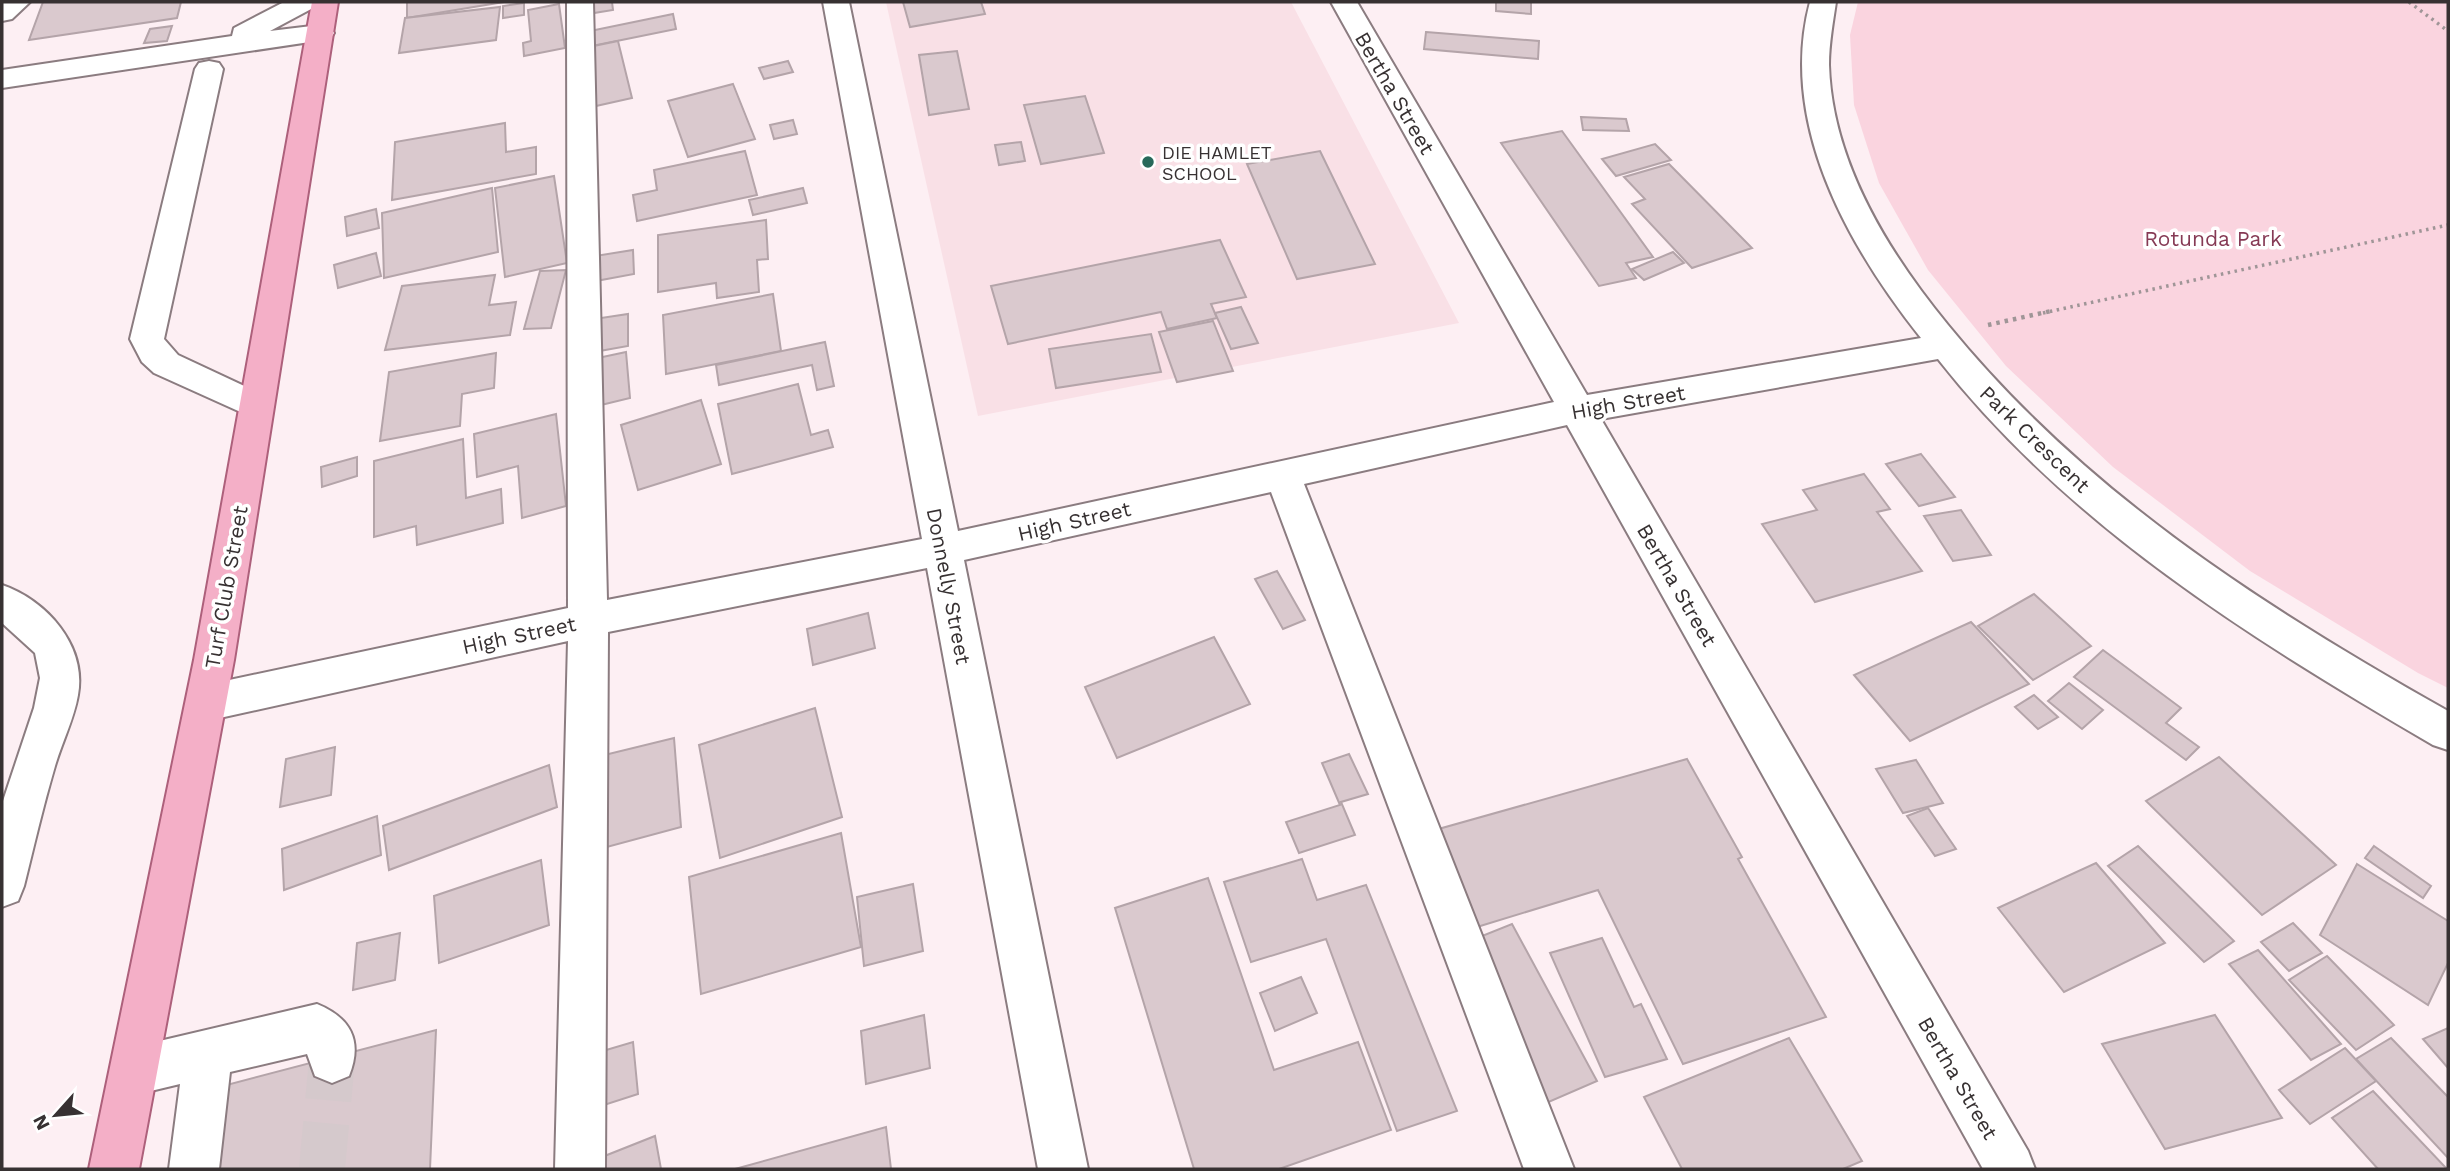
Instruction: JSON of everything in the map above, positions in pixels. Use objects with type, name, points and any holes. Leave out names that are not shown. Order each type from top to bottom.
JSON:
[{"type":"main road","name":"Turf Club Street","points":[[114,1169],[206,703],[316,25]]},
{"type":"street","points":[[2,13],[17,2]]},
{"type":"street","points":[[580,2],[587,620],[580,1169]]},
{"type":"street","name":"Donnelly Street","points":[[836,2],[1063,1169]]},
{"type":"street","name":"Bertha Street","points":[[1344,2],[2010,1169]]},
{"type":"street","name":"Park Crescent","points":[[1823,2],[1817,20],[1814,74],[1824,133],[1854,211],[1887,270],[1940,342],[1991,400],[2047,455],[2112,511],[2185,568],[2346,674],[2448,732]]},
{"type":"street","points":[[2,104],[213,58],[316,25]]},
{"type":"street","points":[[2,79],[213,58],[316,25]]},
{"type":"street","points":[[213,58],[147,339],[154,353],[166,364],[256,406]]},
{"type":"street","name":"High Street","points":[[206,703],[587,620],[942,550],[1578,410],[1940,342]]},
{"type":"street","points":[[1282,474],[1549,1169]]},
{"type":"street","points":[[2,601],[45,635],[54,650],[59,676],[52,720],[35,762],[2,886]]},
{"type":"street","points":[[134,1071],[317,1028],[328,1036],[332,1059]]},
{"type":"street","points":[[194,1169],[208,1054]]},
{"type":"path","points":[[2409,2],[2448,31]]},
{"type":"path","points":[[1940,342],[2448,225]]},
{"type":"shaded area","name":"DIE HAMLET SCHOOL","points":[[886,2],[1291,2],[1459,323],[978,416]]},
{"type":"green space","name":"Rotunda Park","points":[[1858,2],[2448,2],[2448,688],[2418,673],[2250,571],[2113,467],[2006,366],[1928,270],[1879,183],[1854,105],[1850,35]]},
{"type":"building","points":[[43,2],[181,2],[177,18],[29,40]]},
{"type":"building","points":[[407,2],[504,2],[407,18]]},
{"type":"building","points":[[593,2],[612,2],[613,10],[594,13]]},
{"type":"building","points":[[903,2],[981,2],[985,14],[910,27]]},
{"type":"building","points":[[1496,2],[1531,2],[1531,14],[1496,11]]},
{"type":"building","points":[[524,3],[524,15],[503,18],[503,6]]},
{"type":"building","points":[[559,4],[565,48],[524,56],[523,43],[531,41],[528,10]]},
{"type":"building","points":[[500,7],[496,40],[399,53],[405,18]]},
{"type":"building","points":[[673,14],[676,29],[592,46],[590,31]]},
{"type":"building","points":[[172,26],[167,41],[144,43],[150,29]]},
{"type":"building","points":[[1426,32],[1539,41],[1538,59],[1424,49]]},
{"type":"building","points":[[618,41],[632,98],[596,106],[584,48]]},
{"type":"building","points":[[957,51],[969,109],[929,115],[919,55]]},
{"type":"building","points":[[788,61],[793,72],[764,79],[759,68]]},
{"type":"building","points":[[733,84],[755,139],[688,157],[668,101]]},
{"type":"building","points":[[1085,96],[1104,153],[1041,164],[1024,105]]},
{"type":"building","points":[[1581,117],[1626,119],[1629,131],[1583,130]]},
{"type":"building","points":[[793,120],[797,134],[774,139],[770,125]]},
{"type":"building","points":[[505,123],[506,152],[536,147],[536,174],[392,200],[395,142]]},
{"type":"building","points":[[1562,131],[1653,257],[1626,263],[1636,278],[1599,286],[1501,143]]},
{"type":"building","points":[[1021,142],[1025,161],[999,165],[995,145]]},
{"type":"building","points":[[1655,144],[1671,160],[1616,176],[1602,159]]},
{"type":"building","points":[[745,151],[757,195],[637,221],[633,195],[657,190],[654,170]]},
{"type":"building","points":[[1320,151],[1375,264],[1297,279],[1247,164]]},
{"type":"building","points":[[1669,164],[1752,248],[1692,268],[1632,204],[1645,199],[1624,177]]},
{"type":"building","points":[[554,176],[567,263],[505,277],[495,188]]},
{"type":"building","points":[[492,188],[498,252],[384,278],[382,213]]},
{"type":"building","points":[[803,188],[807,203],[753,215],[749,200]]},
{"type":"building","points":[[376,209],[379,228],[347,236],[345,217]]},
{"type":"building","points":[[766,220],[768,259],[757,260],[759,292],[717,298],[716,283],[658,292],[658,235]]},
{"type":"building","points":[[1220,240],[1246,297],[1211,304],[1217,318],[1167,329],[1161,312],[1008,344],[991,286]]},
{"type":"building","points":[[633,250],[634,274],[596,281],[595,256]]},
{"type":"building","points":[[1673,252],[1684,263],[1644,280],[1632,269]]},
{"type":"building","points":[[376,253],[381,276],[338,288],[334,265]]},
{"type":"building","points":[[566,270],[551,328],[524,329],[540,271]]},
{"type":"building","points":[[495,275],[489,305],[516,302],[510,335],[385,350],[402,286]]},
{"type":"building","points":[[773,294],[781,351],[666,374],[663,315]]},
{"type":"building","points":[[1241,307],[1258,343],[1231,349],[1215,313]]},
{"type":"building","points":[[628,314],[628,346],[594,352],[594,319]]},
{"type":"building","points":[[1213,321],[1233,371],[1177,382],[1159,332]]},
{"type":"building","points":[[1151,334],[1161,372],[1056,388],[1049,349]]},
{"type":"building","points":[[825,342],[834,386],[817,390],[812,365],[719,385],[716,365]]},
{"type":"building","points":[[626,352],[630,398],[597,406],[593,359]]},
{"type":"building","points":[[496,353],[494,388],[462,394],[460,426],[380,441],[389,372]]},
{"type":"building","points":[[798,384],[811,435],[828,430],[833,447],[732,474],[718,404]]},
{"type":"building","points":[[701,400],[721,464],[638,490],[621,425]]},
{"type":"building","points":[[556,414],[566,506],[522,518],[518,466],[477,477],[474,434]]},
{"type":"building","points":[[463,439],[466,498],[501,489],[503,523],[417,545],[416,526],[374,537],[374,461]]},
{"type":"building","points":[[1921,454],[1955,497],[1919,506],[1886,464]]},
{"type":"building","points":[[357,457],[357,476],[322,487],[321,467]]},
{"type":"building","points":[[1864,474],[1890,509],[1877,512],[1922,571],[1815,602],[1762,524],[1817,510],[1803,490]]},
{"type":"building","points":[[1961,510],[1991,555],[1953,561],[1924,516]]},
{"type":"building","points":[[1277,571],[1305,620],[1283,629],[1255,579]]},
{"type":"building","points":[[2034,594],[2091,646],[2033,680],[1978,626]]},
{"type":"building","points":[[868,613],[875,648],[813,665],[807,629]]},
{"type":"building","points":[[1971,622],[2029,684],[1910,741],[1854,675]]},
{"type":"building","points":[[1214,637],[1250,704],[1117,758],[1085,687]]},
{"type":"building","points":[[2103,650],[2181,708],[2166,723],[2199,747],[2186,760],[2074,677]]},
{"type":"building","points":[[2069,683],[2103,710],[2082,729],[2048,701]]},
{"type":"building","points":[[2034,695],[2058,717],[2038,729],[2015,707]]},
{"type":"building","points":[[815,708],[842,817],[720,858],[699,745]]},
{"type":"building","points":[[674,738],[681,827],[592,851],[588,759]]},
{"type":"building","points":[[335,747],[331,795],[280,807],[286,759]]},
{"type":"building","points":[[1349,754],[1368,794],[1341,802],[1355,835],[1299,853],[1286,822],[1340,805],[1322,763]]},
{"type":"building","points":[[2219,757],[2336,865],[2262,915],[2146,801]]},
{"type":"building","points":[[1687,759],[1742,857],[1738,859],[1826,1017],[1683,1064],[1598,890],[1477,927],[1435,830]]},
{"type":"building","points":[[1916,760],[1943,803],[1903,813],[1876,769]]},
{"type":"building","points":[[549,765],[557,807],[389,870],[383,826]]},
{"type":"building","points":[[1928,808],[1956,849],[1935,856],[1907,816]]},
{"type":"building","points":[[377,816],[381,855],[284,890],[282,849]]},
{"type":"building","points":[[841,833],[861,947],[701,994],[689,877]]},
{"type":"building","points":[[2138,846],[2234,941],[2204,962],[2108,866]]},
{"type":"building","points":[[2374,846],[2431,886],[2423,898],[2365,858]]},
{"type":"building","points":[[1302,859],[1317,900],[1366,885],[1457,1111],[1397,1131],[1326,939],[1251,962],[1224,882]]},
{"type":"building","points":[[541,860],[549,925],[439,963],[434,896]]},
{"type":"building","points":[[2096,863],[2165,943],[2064,992],[1998,908]]},
{"type":"building","points":[[2357,864],[2448,921],[2448,963],[2428,1005],[2320,935]]},
{"type":"building","points":[[1208,878],[1274,1070],[1358,1042],[1391,1130],[1279,1169],[1194,1169],[1115,908]]},
{"type":"building","points":[[913,884],[923,951],[864,966],[857,897]]},
{"type":"building","points":[[2293,923],[2322,953],[2289,971],[2261,942]]},
{"type":"building","points":[[1512,924],[1597,1081],[1544,1104],[1462,944]]},
{"type":"building","points":[[400,933],[395,980],[353,990],[357,943]]},
{"type":"building","points":[[1602,938],[1634,1007],[1641,1004],[1667,1059],[1605,1077],[1550,953]]},
{"type":"building","points":[[2258,950],[2341,1044],[2311,1060],[2229,964]]},
{"type":"building","points":[[2327,956],[2394,1025],[2356,1050],[2289,980]]},
{"type":"building","points":[[1301,977],[1317,1013],[1275,1031],[1260,993]]},
{"type":"building","points":[[924,1015],[930,1068],[866,1084],[861,1031]]},
{"type":"building","points":[[2215,1015],[2282,1118],[2165,1149],[2102,1044]]},
{"type":"building","points":[[2448,1028],[2448,1068],[2423,1039]]},
{"type":"building","points":[[436,1030],[430,1169],[208,1169],[219,1087]]},
{"type":"building","points":[[1789,1038],[1862,1161],[1843,1169],[1682,1169],[1644,1097]]},
{"type":"building","points":[[2391,1038],[2448,1097],[2448,1158],[2356,1059]]},
{"type":"building","points":[[633,1042],[638,1094],[601,1106],[596,1053]]},
{"type":"building","points":[[2345,1048],[2376,1081],[2310,1124],[2279,1090]]},
{"type":"building","points":[[2373,1091],[2447,1169],[2378,1169],[2332,1118]]},
{"type":"building","points":[[886,1127],[891,1169],[735,1169]]},
{"type":"building","points":[[655,1136],[661,1169],[598,1169],[597,1159]]},
{"type":"tunnel","points":[[322,1169],[332,1059]]},
{"type":"place","name":"DIE HAMLET SCHOOL","points":[[1148,162]]}]
